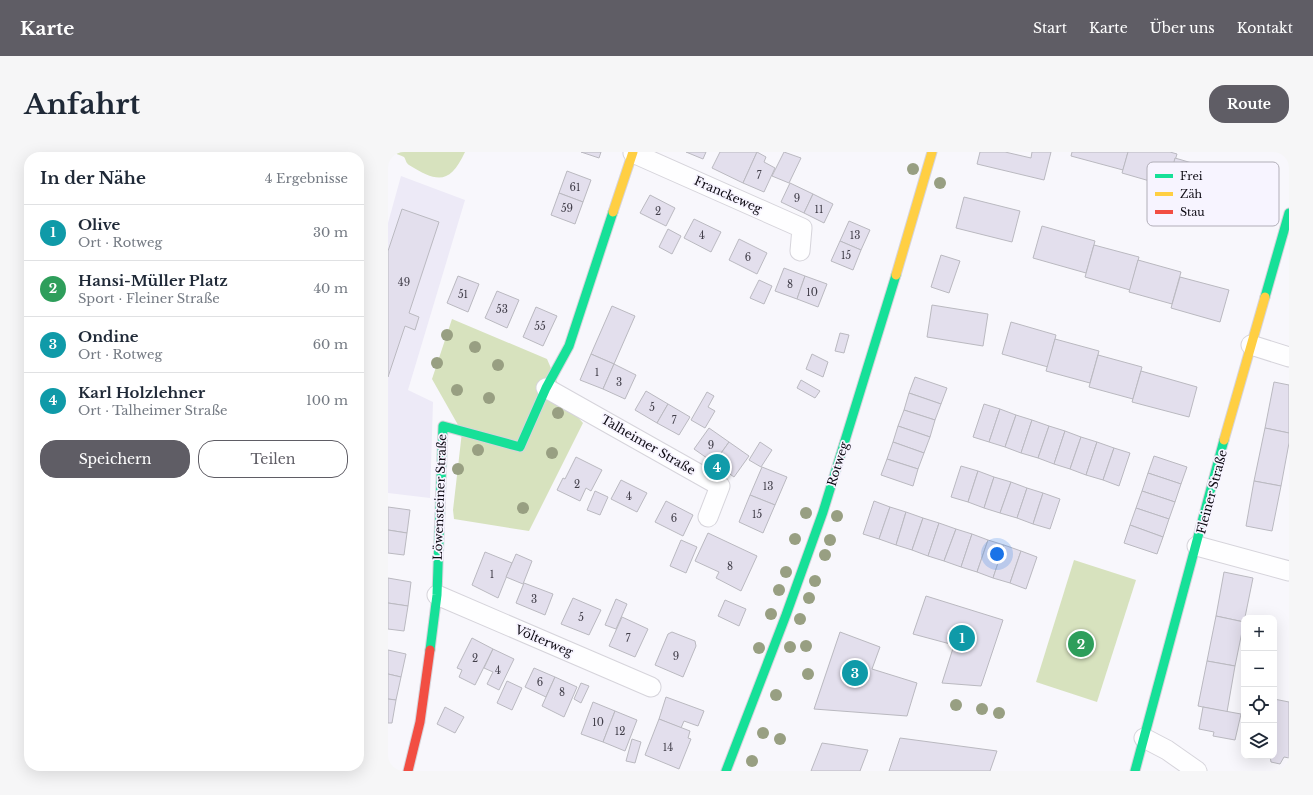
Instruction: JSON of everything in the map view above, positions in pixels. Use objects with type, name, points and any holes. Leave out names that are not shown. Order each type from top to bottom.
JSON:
[{"type":"street","name":"Franckeweg","points":[[633,152],[802,228],[800,251]]},
{"type":"street","name":"Löwensteiner Straße","points":[[408,771],[420,722],[437,595],[443,426],[520,447],[546,388],[560,365],[569,346],[633,152]]},
{"type":"street","name":"Rotweg","points":[[726,771],[766,669],[820,518],[893,287],[932,152]]},
{"type":"street","name":"Fleiner Straße","points":[[1135,771],[1251,345],[1289,214]]},
{"type":"street","points":[[1251,345],[1289,357]]},
{"type":"street","name":"Talheimer Straße","points":[[546,388],[720,486],[708,517]]},
{"type":"street","points":[[1197,546],[1289,572]]},
{"type":"street","name":"Völterweg","points":[[437,595],[651,687]]},
{"type":"street","points":[[1144,738],[1167,750],[1197,771]]},
{"type":"shaded area","points":[[401,176],[465,200],[408,390],[433,402],[430,498],[388,493],[388,223]]},
{"type":"green space","points":[[392,152],[465,152],[454,170],[448,175],[436,177],[419,171],[408,164],[404,157]]},
{"type":"green space","points":[[452,319],[547,359],[567,405],[583,423],[529,531],[454,519],[453,510],[462,432],[432,379]]},
{"type":"green space","points":[[1074,560],[1136,580],[1097,702],[1036,682]]},
{"type":"building","points":[[581,152],[601,152],[599,158]]},
{"type":"building","points":[[686,152],[706,152],[703,159]]},
{"type":"building","points":[[720,152],[757,152],[743,183],[712,168]]},
{"type":"building","points":[[757,152],[766,157],[764,162],[775,168],[764,192],[743,183]]},
{"type":"building","points":[[784,152],[801,158],[789,183],[772,176]]},
{"type":"building","points":[[980,152],[1005,152],[1031,158],[1032,152],[1051,152],[1044,180],[977,164]]},
{"type":"building","points":[[1072,152],[1128,152],[1123,170],[1071,156]]},
{"type":"building","points":[[1128,152],[1170,152],[1177,154],[1174,162],[1147,162],[1147,180],[1122,173]]},
{"type":"building","points":[[1175,158],[1189,162],[1174,162]]},
{"type":"building","points":[[567,171],[591,180],[583,202],[559,193]]},
{"type":"building","points":[[790,183],[813,194],[804,213],[781,202]]},
{"type":"building","points":[[559,193],[583,202],[575,224],[551,215]]},
{"type":"building","points":[[813,194],[833,204],[824,223],[804,213]]},
{"type":"building","points":[[650,195],[675,208],[666,226],[640,213]]},
{"type":"building","points":[[964,197],[1020,211],[1012,242],[956,228]]},
{"type":"building","points":[[402,209],[439,222],[409,313],[419,317],[415,330],[405,326],[388,377],[388,251]]},
{"type":"building","points":[[694,219],[721,232],[711,252],[684,238]]},
{"type":"building","points":[[849,221],[870,230],[861,250],[840,241]]},
{"type":"building","points":[[1042,226],[1095,241],[1086,273],[1033,258]]},
{"type":"building","points":[[668,229],[681,236],[672,254],[659,247]]},
{"type":"building","points":[[739,239],[767,253],[757,274],[729,260]]},
{"type":"building","points":[[840,241],[861,250],[853,270],[831,261]]},
{"type":"building","points":[[1094,245],[1139,257],[1130,290],[1085,277]]},
{"type":"building","points":[[941,255],[960,261],[949,293],[931,287]]},
{"type":"building","points":[[1138,260],[1181,272],[1172,304],[1129,292]]},
{"type":"building","points":[[784,268],[805,276],[797,299],[775,291]]},
{"type":"building","points":[[458,276],[479,284],[468,312],[447,303]]},
{"type":"building","points":[[805,276],[827,284],[818,307],[797,299]]},
{"type":"building","points":[[1180,277],[1229,290],[1220,322],[1171,308]]},
{"type":"building","points":[[759,280],[772,286],[764,304],[750,298]]},
{"type":"building","points":[[497,291],[519,300],[507,328],[485,318]]},
{"type":"building","points":[[932,305],[988,314],[983,346],[927,337]]},
{"type":"building","points":[[612,306],[635,316],[614,364],[591,354]]},
{"type":"building","points":[[536,307],[557,316],[543,346],[523,337]]},
{"type":"building","points":[[1011,322],[1056,335],[1048,367],[1002,354]]},
{"type":"building","points":[[840,333],[849,335],[844,353],[835,351]]},
{"type":"building","points":[[1055,339],[1099,351],[1090,383],[1046,371]]},
{"type":"building","points":[[591,354],[614,364],[603,389],[580,380]]},
{"type":"building","points":[[812,354],[828,362],[823,377],[806,369]]},
{"type":"building","points":[[1098,355],[1142,367],[1133,399],[1089,387]]},
{"type":"building","points":[[614,364],[636,375],[625,399],[603,389]]},
{"type":"building","points":[[1141,371],[1197,387],[1189,417],[1132,402]]},
{"type":"building","points":[[915,377],[947,388],[941,404],[909,393]]},
{"type":"building","points":[[801,380],[820,391],[815,398],[797,388]]},
{"type":"building","points":[[1274,382],[1289,385],[1289,433],[1265,428]]},
{"type":"building","points":[[646,391],[668,404],[657,423],[635,410]]},
{"type":"building","points":[[707,392],[714,396],[708,407],[715,411],[705,428],[691,420]]},
{"type":"building","points":[[909,393],[941,404],[935,420],[904,410]]},
{"type":"building","points":[[668,404],[690,417],[679,435],[657,423]]},
{"type":"building","points":[[984,404],[1000,409],[989,442],[973,437]]},
{"type":"building","points":[[1000,409],[1016,415],[1005,447],[989,442]]},
{"type":"building","points":[[904,410],[935,420],[930,437],[898,426]]},
{"type":"building","points":[[1016,415],[1032,420],[1021,453],[1005,447]]},
{"type":"building","points":[[1032,420],[1049,426],[1038,458],[1021,453]]},
{"type":"building","points":[[898,426],[930,437],[924,453],[893,442]]},
{"type":"building","points":[[1049,426],[1065,431],[1054,464],[1038,458]]},
{"type":"building","points":[[709,428],[729,442],[714,463],[694,449]]},
{"type":"building","points":[[1265,428],[1289,433],[1289,443],[1281,486],[1254,481]]},
{"type":"building","points":[[1065,431],[1081,437],[1070,469],[1054,464]]},
{"type":"building","points":[[1081,437],[1097,442],[1086,475],[1070,469]]},
{"type":"building","points":[[729,442],[749,456],[734,477],[714,463]]},
{"type":"building","points":[[760,442],[772,450],[761,467],[749,460]]},
{"type":"building","points":[[893,442],[924,453],[918,469],[887,459]]},
{"type":"building","points":[[1097,442],[1114,448],[1103,480],[1086,475]]},
{"type":"building","points":[[1114,448],[1130,453],[1119,486],[1103,480]]},
{"type":"building","points":[[1154,456],[1187,467],[1181,484],[1148,473]]},
{"type":"building","points":[[576,457],[602,470],[591,491],[586,488],[580,501],[557,490],[563,478],[565,479]]},
{"type":"building","points":[[887,459],[918,469],[913,486],[881,475]]},
{"type":"building","points":[[961,466],[978,471],[968,502],[951,497]]},
{"type":"building","points":[[762,467],[787,477],[775,505],[750,495]]},
{"type":"building","points":[[978,471],[994,477],[984,508],[968,502]]},
{"type":"building","points":[[1148,473],[1181,484],[1175,502],[1142,491]]},
{"type":"building","points":[[994,477],[1011,482],[1000,513],[984,508]]},
{"type":"building","points":[[621,480],[647,493],[637,512],[611,499]]},
{"type":"building","points":[[1254,481],[1281,486],[1272,531],[1246,526]]},
{"type":"building","points":[[1011,482],[1027,488],[1017,518],[1000,513]]},
{"type":"building","points":[[1027,488],[1043,493],[1033,524],[1017,518]]},
{"type":"building","points":[[595,491],[608,497],[600,515],[587,510]]},
{"type":"building","points":[[1142,491],[1175,502],[1169,519],[1136,508]]},
{"type":"building","points":[[1043,493],[1060,499],[1050,529],[1033,524]]},
{"type":"building","points":[[750,495],[775,505],[763,533],[739,522]]},
{"type":"building","points":[[666,501],[693,515],[683,536],[655,522]]},
{"type":"building","points":[[874,501],[890,507],[879,539],[863,534]]},
{"type":"building","points":[[388,507],[410,510],[407,533],[388,530]]},
{"type":"building","points":[[890,507],[906,512],[896,545],[879,539]]},
{"type":"building","points":[[1136,508],[1169,519],[1163,537],[1130,525]]},
{"type":"building","points":[[906,512],[923,518],[912,550],[896,545]]},
{"type":"building","points":[[923,518],[939,523],[928,556],[912,550]]},
{"type":"building","points":[[939,523],[956,529],[944,561],[928,556]]},
{"type":"building","points":[[1130,525],[1163,537],[1157,554],[1124,543]]},
{"type":"building","points":[[956,529],[972,534],[961,567],[944,561]]},
{"type":"building","points":[[388,530],[407,533],[404,555],[388,553]]},
{"type":"building","points":[[708,533],[757,556],[741,591],[716,578],[719,572],[695,561]]},
{"type":"building","points":[[972,534],[988,540],[977,572],[961,567]]},
{"type":"building","points":[[681,540],[697,547],[686,573],[670,566]]},
{"type":"building","points":[[988,540],[1004,545],[993,578],[977,572]]},
{"type":"building","points":[[1004,545],[1021,551],[1010,583],[993,578]]},
{"type":"building","points":[[1021,551],[1037,557],[1026,589],[1010,583]]},
{"type":"building","points":[[485,552],[512,563],[498,598],[472,585]]},
{"type":"building","points":[[516,554],[532,561],[523,584],[506,577]]},
{"type":"building","points":[[1224,572],[1253,578],[1245,615],[1241,615],[1241,621],[1216,616]]},
{"type":"building","points":[[388,578],[411,582],[408,606],[388,603]]},
{"type":"building","points":[[524,583],[553,594],[545,615],[516,603]]},
{"type":"building","points":[[926,596],[1003,620],[981,686],[942,683],[954,645],[913,634]]},
{"type":"building","points":[[573,598],[601,610],[589,635],[561,624]]},
{"type":"building","points":[[616,599],[627,604],[616,629],[605,625]]},
{"type":"building","points":[[725,600],[746,609],[739,626],[718,616]]},
{"type":"building","points":[[388,603],[408,606],[404,631],[388,629]]},
{"type":"building","points":[[1216,616],[1241,621],[1241,637],[1235,666],[1207,661]]},
{"type":"building","points":[[622,617],[648,629],[635,657],[609,646]]},
{"type":"building","points":[[672,632],[695,641],[696,646],[683,677],[655,665],[668,634]]},
{"type":"building","points":[[840,632],[880,647],[872,669],[917,683],[907,716],[814,709]]},
{"type":"building","points":[[472,638],[493,649],[475,685],[459,677],[462,670],[457,668]]},
{"type":"building","points":[[493,649],[514,659],[499,690],[487,684],[493,672],[484,668]]},
{"type":"building","points":[[388,650],[406,654],[401,677],[388,674]]},
{"type":"building","points":[[1207,661],[1235,666],[1227,712],[1198,706]]},
{"type":"building","points":[[534,668],[555,677],[546,697],[525,687]]},
{"type":"building","points":[[388,674],[401,677],[396,700],[388,699]]},
{"type":"building","points":[[555,677],[577,687],[564,717],[542,706]]},
{"type":"building","points":[[507,681],[522,688],[512,710],[497,703]]},
{"type":"building","points":[[581,683],[589,686],[581,703],[574,699]]},
{"type":"building","points":[[666,697],[704,711],[698,726],[684,721],[681,728],[659,719]]},
{"type":"building","points":[[388,699],[396,700],[392,723],[388,723]]},
{"type":"building","points":[[1277,700],[1289,702],[1289,758],[1284,757],[1280,764],[1271,762],[1270,759],[1277,759]]},
{"type":"building","points":[[593,702],[615,711],[603,742],[581,734]]},
{"type":"building","points":[[445,707],[464,717],[455,733],[437,724]]},
{"type":"building","points":[[1203,707],[1241,714],[1235,740],[1213,736],[1214,732],[1199,729]]},
{"type":"building","points":[[615,711],[637,720],[625,751],[603,742]]},
{"type":"building","points":[[659,719],[690,731],[688,738],[691,739],[679,769],[645,755]]},
{"type":"building","points":[[900,738],[997,751],[990,771],[889,771]]},
{"type":"building","points":[[632,739],[641,742],[635,763],[626,761]]},
{"type":"building","points":[[822,743],[868,750],[860,771],[811,771]]},
{"type":"traffic: fast","points":[[430,650],[437,595],[443,426],[520,447],[546,388],[569,346],[613,212]]},
{"type":"traffic: fast","points":[[1265,297],[1289,213]]},
{"type":"traffic: fast","points":[[726,771],[786,615],[823,512],[896,275]]},
{"type":"traffic: fast","points":[[1135,771],[1224,440]]},
{"type":"traffic: slow","points":[[613,212],[633,152]]},
{"type":"traffic: slow","points":[[896,275],[932,152]]},
{"type":"traffic: slow","points":[[1224,440],[1265,297]]},
{"type":"traffic: jam","points":[[408,771],[420,722],[430,650]]},
{"type":"place","name":"Karl Holzlehner","points":[[717,467]]},
{"type":"place","name":"Olive","points":[[962,638]]},
{"type":"place","name":"Hansi-Müller Platz","points":[[1081,644]]},
{"type":"place","name":"Ondine","points":[[855,673]]}]
